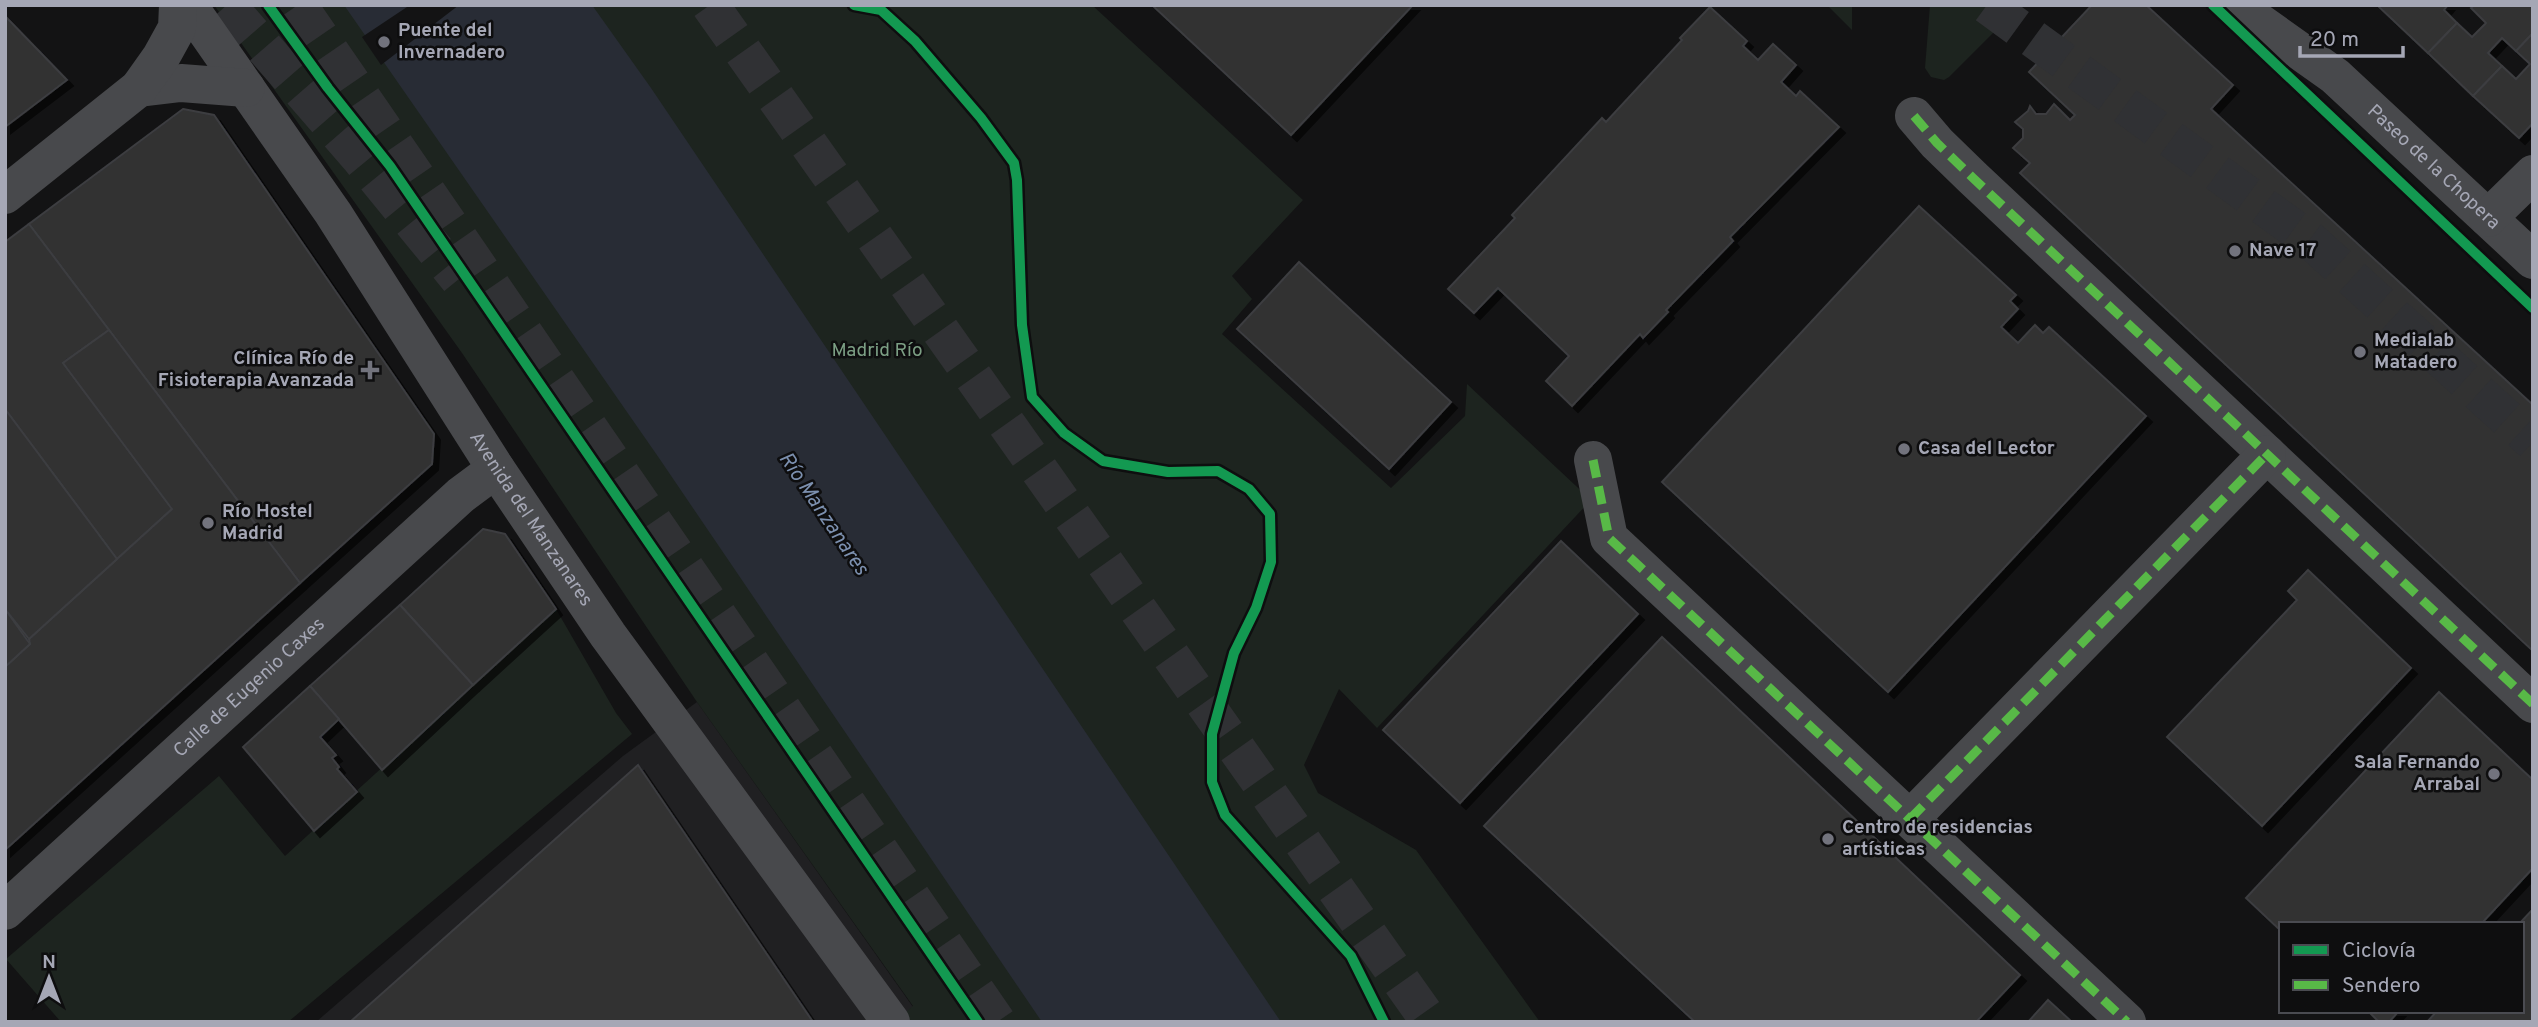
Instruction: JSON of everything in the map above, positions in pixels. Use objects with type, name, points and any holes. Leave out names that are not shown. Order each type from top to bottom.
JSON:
[{"type":"street","points":[[5,195],[139,89],[177,28],[178,5]]},
{"type":"street","name":"Avenida del Manzanares","points":[[188,5],[333,213],[496,469],[647,691],[891,1022]]},
{"type":"street","name":"Paseo de la Chopera","points":[[2235,5],[2335,76],[2533,260]]},
{"type":"street","name":"Paseo de la Chopera","points":[[2281,5],[2335,76]]},
{"type":"street","points":[[139,89],[181,83],[246,89]]},
{"type":"street","points":[[1914,116],[1955,161],[2533,704]]},
{"type":"street","points":[[2488,218],[2533,174]]},
{"type":"street","points":[[1910,819],[2267,454]]},
{"type":"street","points":[[1593,460],[1609,538],[2127,1022]]},
{"type":"street","name":"Calle de Eugenio Caxes","points":[[5,911],[461,495],[496,469]]},
{"type":"shaded area","points":[[697,702],[913,1007],[905,1022],[316,1022],[623,756]]},
{"type":"green space","name":"Madrid Río","points":[[214,5],[1092,5],[1303,200],[1232,276],[1252,299],[1222,334],[1391,488],[1465,416],[1467,384],[1591,500],[1377,728],[1339,689],[1304,765],[1318,793],[1416,850],[1540,1022],[905,1022],[901,1016],[913,1006],[697,702],[462,353]]},
{"type":"green space","points":[[1827,5],[1852,5],[1852,30]]},
{"type":"green space","points":[[1930,5],[1987,5],[2001,18],[2000,26],[1944,80],[1931,77],[1925,68]]},
{"type":"green space","points":[[556,609],[616,713],[632,734],[288,1022],[61,1022],[6,959],[219,776],[285,856]]},
{"type":"water","name":"Río Manzanares","points":[[344,5],[592,5],[651,88],[1281,1022],[1042,1022],[659,458]]},
{"type":"pier","name":"Puente del Invernadero","points":[[410,5],[459,5],[381,65],[362,37]]},
{"type":"building","points":[[1152,5],[1413,5],[1291,135]]},
{"type":"building","name":"Nave 17","points":[[2092,5],[2146,5],[2233,85],[2211,109],[2533,405],[2533,651],[2020,173],[2030,163],[2013,148],[2023,138],[2023,129],[2015,122],[2030,106],[2036,114],[2046,114],[2054,104],[2070,120],[2075,115],[2029,72]]},
{"type":"building","points":[[2377,5],[2448,5],[2444,10],[2457,23],[2428,53]]},
{"type":"building","points":[[2474,5],[2531,5],[2533,33],[2516,51],[2502,38],[2488,53],[2502,66],[2473,96],[2428,53],[2457,23],[2472,37],[2486,23],[2471,8]]},
{"type":"building","points":[[1710,7],[1747,41],[1743,46],[1758,60],[1773,44],[1796,65],[1781,82],[1796,96],[1800,91],[1839,127],[1730,237],[1733,241],[1666,310],[1668,312],[1643,338],[1640,334],[1572,406],[1546,381],[1569,356],[1498,288],[1474,313],[1448,289],[1515,218],[1512,215],[1602,118],[1606,122]]},
{"type":"building","points":[[5,16],[67,80],[5,127]]},
{"type":"building","points":[[2533,33],[2533,123],[2519,138],[2473,96],[2502,66],[2516,79],[2530,64],[2516,51]]},
{"type":"building","points":[[183,109],[214,115],[434,434],[432,464],[300,583],[29,224]]},
{"type":"building","name":"Casa del Lector","points":[[1919,206],[2016,295],[2010,301],[2018,309],[2001,327],[2018,343],[2035,325],[2043,333],[2049,327],[2146,416],[1888,692],[1662,482]]},
{"type":"building","points":[[29,224],[109,330],[63,363],[172,509],[117,559],[5,409],[5,242]]},
{"type":"building","points":[[1299,262],[1451,402],[1389,469],[1237,329]]},
{"type":"building","points":[[109,330],[300,583],[5,850],[5,667],[30,644],[29,639],[172,509],[63,363]]},
{"type":"building","points":[[5,409],[117,559],[29,639],[5,609]]},
{"type":"building","points":[[483,529],[505,534],[556,609],[473,685],[400,605]]},
{"type":"building","points":[[1561,541],[1638,614],[1460,803],[1383,730]]},
{"type":"building","points":[[2308,570],[2411,668],[2262,826],[2167,737],[2297,600],[2288,591]]},
{"type":"building","points":[[400,605],[473,685],[382,770],[310,686]]},
{"type":"building","points":[[5,609],[30,644],[5,667]]},
{"type":"building","points":[[1662,637],[2020,975],[1976,1022],[1695,1022],[1484,826]]},
{"type":"building","points":[[310,686],[339,719],[320,737],[336,755],[332,758],[339,767],[337,769],[357,792],[314,831],[243,747]]},
{"type":"building","points":[[2439,692],[2533,780],[2533,868],[2483,922],[2279,922],[2279,929],[2246,898]]},
{"type":"building","points":[[638,765],[813,1022],[350,1022],[514,876]]},
{"type":"building","points":[[2533,909],[2533,1022],[2427,1022],[2435,1013],[2524,1013],[2524,922],[2521,922]]},
{"type":"building","points":[[2048,1000],[2072,1022],[2028,1022]]},
{"type":"building","points":[[2370,1013],[2397,1013],[2389,1022],[2379,1022]]},
{"type":"tunnel","points":[[227,5],[360,158],[459,279]]},
{"type":"tunnel","points":[[298,5],[997,1022]]},
{"type":"tunnel","points":[[710,5],[1430,1022]]},
{"type":"tunnel","points":[[1987,5],[2311,241],[2533,442]]},
{"type":"marked path","points":[[1914,116],[1973,178],[2533,704]]},
{"type":"marked path","points":[[1910,819],[2267,454]]},
{"type":"marked path","points":[[1593,460],[1609,538],[2127,1022]]},
{"type":"cycle path","points":[[268,5],[328,88],[390,166],[978,1022]]},
{"type":"cycle path","points":[[854,5],[881,10],[915,41],[981,118],[1014,163],[1017,180],[1022,325],[1032,397],[1064,433],[1103,461],[1168,472],[1218,471],[1249,489],[1270,514],[1271,562],[1256,608],[1234,653],[1212,734],[1212,782],[1225,815],[1351,956],[1384,1022]]},
{"type":"cycle path","points":[[2213,5],[2533,308]]},
{"type":"place","name":"Puente del Invernadero","points":[[384,42]]},
{"type":"place","name":"Nave 17","points":[[2235,251]]},
{"type":"place","name":"Medialab Matadero","points":[[2360,352]]},
{"type":"place","name":"Clínica Río de Fisioterapia Avanzada","points":[[370,370]]},
{"type":"place","name":"Casa del Lector","points":[[1904,449]]},
{"type":"place","name":"Río Hostel Madrid","points":[[208,523]]},
{"type":"place","name":"Sala Fernando Arrabal","points":[[2494,774]]},
{"type":"place","name":"Centro de residencias artísticas","points":[[1828,839]]}]
